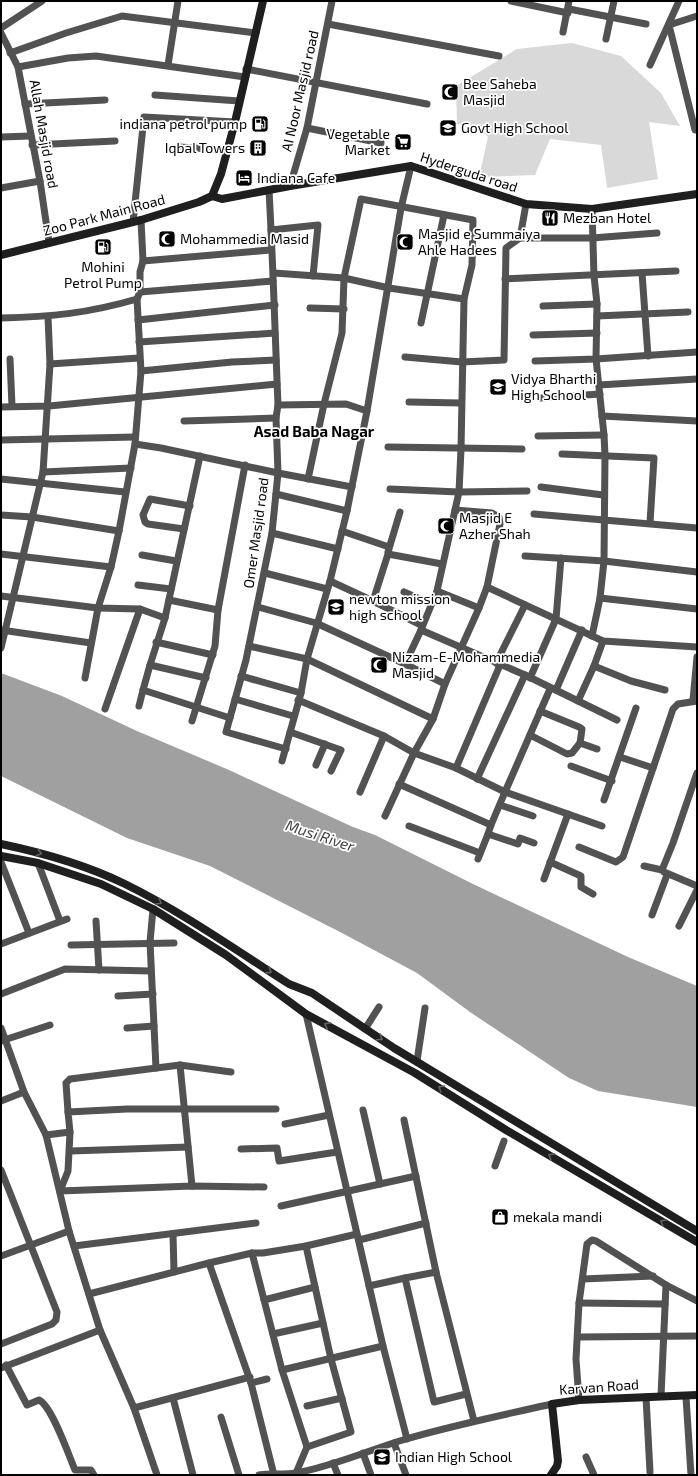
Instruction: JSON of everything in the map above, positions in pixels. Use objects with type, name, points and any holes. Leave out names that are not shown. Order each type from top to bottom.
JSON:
[{"type":"street","points":[[1,28],[42,1]]},
{"type":"street","points":[[168,65],[178,1]]},
{"type":"street","points":[[212,196],[221,174],[235,122],[245,73],[263,1]]},
{"type":"street","name":"AI Noor Masjid road","points":[[290,186],[307,128],[332,1]]},
{"type":"street","points":[[511,1],[568,11],[611,16],[646,24]]},
{"type":"street","points":[[563,32],[569,1]]},
{"type":"street","points":[[606,40],[614,1]]},
{"type":"street","points":[[650,65],[679,1]]},
{"type":"street","points":[[10,53],[73,30],[122,16],[256,33]]},
{"type":"street","points":[[669,25],[697,16]]},
{"type":"street","points":[[328,24],[498,56]]},
{"type":"street","points":[[669,25],[697,130]]},
{"type":"street","name":"Allah Masjid road","points":[[1,33],[18,67],[40,182],[49,242]]},
{"type":"street","points":[[18,67],[68,58],[96,56],[245,73],[427,104]]},
{"type":"street","points":[[155,95],[239,101]]},
{"type":"street","points":[[25,104],[105,100]]},
{"type":"street","points":[[133,222],[144,117],[235,122]]},
{"type":"street","points":[[307,128],[381,143]]},
{"type":"street","points":[[1,137],[30,136]]},
{"type":"street","points":[[32,145],[115,140]]},
{"type":"street","points":[[179,147],[227,150]]},
{"type":"street","points":[[282,761],[316,623],[330,581],[347,511],[389,288],[401,208],[411,166]]},
{"type":"street","name":"Hyderguda road","points":[[212,196],[222,199],[411,166],[526,204],[592,209],[697,194]]},
{"type":"street","points":[[1,188],[40,182]]},
{"type":"street","name":"Omer Masjid road","points":[[268,190],[271,230],[270,250],[274,273],[273,281],[278,405],[276,418],[278,474],[272,533],[258,608],[226,732],[286,749]]},
{"type":"street","name":"Zoo Park Main Road","points":[[1,254],[141,220],[199,202],[212,196]]},
{"type":"street","points":[[308,479],[324,404],[342,333],[344,278],[361,199],[401,208],[473,220],[472,265],[464,299],[459,492],[437,591],[405,664]]},
{"type":"street","points":[[520,238],[526,204]]},
{"type":"street","points":[[592,209],[592,238],[597,304],[596,359],[605,455],[603,495],[604,561],[600,598],[592,636]]},
{"type":"street","points":[[421,323],[444,215]]},
{"type":"street","points":[[85,678],[98,608],[111,567],[119,531],[135,444],[140,398],[141,371],[139,358],[138,296],[140,272],[143,261],[141,220]]},
{"type":"street","points":[[271,230],[318,225],[313,276]]},
{"type":"street","points":[[405,357],[462,362],[504,360],[506,248],[520,238],[592,238],[657,233]]},
{"type":"street","points":[[143,261],[270,250]]},
{"type":"street","points":[[506,279],[676,271]]},
{"type":"street","points":[[274,273],[344,278],[389,288],[464,299]]},
{"type":"street","points":[[642,273],[648,356]]},
{"type":"street","points":[[1,318],[48,317],[102,309],[138,296],[273,281]]},
{"type":"street","points":[[543,306],[597,304]]},
{"type":"street","points":[[138,320],[275,305]]},
{"type":"street","points":[[310,308],[344,310]]},
{"type":"street","points":[[597,316],[688,312]]},
{"type":"street","points":[[1,648],[43,472],[49,406],[50,364],[48,317]]},
{"type":"street","points":[[139,342],[275,333]]},
{"type":"street","points":[[533,335],[597,333]]},
{"type":"street","points":[[535,360],[596,359],[697,352]]},
{"type":"street","points":[[50,364],[139,358]]},
{"type":"street","points":[[10,359],[12,406]]},
{"type":"street","points":[[141,371],[232,362],[276,360]]},
{"type":"street","points":[[599,385],[697,379]]},
{"type":"street","points":[[1,407],[49,406],[277,384]]},
{"type":"street","points":[[540,398],[600,394]]},
{"type":"street","points":[[408,402],[461,403]]},
{"type":"street","points":[[278,405],[346,404],[367,411]]},
{"type":"street","points":[[602,416],[697,421]]},
{"type":"street","points":[[184,421],[276,418]]},
{"type":"street","points":[[538,436],[604,435]]},
{"type":"street","points":[[1,440],[135,437]]},
{"type":"street","points":[[135,444],[245,465],[278,474],[352,487]]},
{"type":"street","points":[[388,447],[522,449]]},
{"type":"street","points":[[562,454],[654,458],[650,523]]},
{"type":"street","points":[[139,706],[156,642],[165,618],[176,561],[190,506],[200,456]]},
{"type":"street","points":[[192,721],[215,646],[218,610],[245,465]]},
{"type":"street","points":[[43,472],[131,468]]},
{"type":"street","points":[[1,479],[126,492]]},
{"type":"street","points":[[541,487],[603,495]]},
{"type":"street","points":[[390,490],[459,492],[526,491]]},
{"type":"street","points":[[276,494],[347,511]]},
{"type":"street","points":[[184,530],[148,524],[145,522],[143,515],[150,499],[190,506]]},
{"type":"street","points":[[385,816],[414,753],[433,719],[445,684],[487,587],[500,524],[500,517],[492,512],[455,510]]},
{"type":"street","points":[[373,601],[400,512]]},
{"type":"street","points":[[534,514],[697,528]]},
{"type":"street","points":[[1,515],[32,517],[119,531]]},
{"type":"street","points":[[342,531],[388,551],[442,564]]},
{"type":"street","points":[[272,533],[338,548]]},
{"type":"street","points":[[1,554],[111,567]]},
{"type":"street","points":[[142,555],[176,561]]},
{"type":"street","points":[[525,556],[604,561],[697,572]]},
{"type":"street","points":[[477,779],[556,619],[561,558]]},
{"type":"street","points":[[265,573],[327,589]]},
{"type":"street","points":[[330,581],[373,601],[461,648],[528,677],[617,720]]},
{"type":"street","points":[[138,585],[171,589]]},
{"type":"street","points":[[487,587],[582,630],[603,642],[697,647]]},
{"type":"street","points":[[437,591],[479,608]]},
{"type":"street","points":[[404,592],[431,604]]},
{"type":"street","points":[[1,596],[98,608],[140,609],[165,618]]},
{"type":"street","points":[[600,598],[697,609]]},
{"type":"street","points":[[169,600],[218,610]]},
{"type":"street","points":[[456,768],[498,664],[525,605]]},
{"type":"street","points":[[258,608],[316,623],[445,684]]},
{"type":"street","points":[[105,709],[140,609]]},
{"type":"street","points":[[409,826],[479,856],[540,711],[553,689],[582,630]]},
{"type":"street","points":[[4,631],[91,643]]},
{"type":"street","points":[[156,642],[213,655]]},
{"type":"street","points":[[578,701],[603,642]]},
{"type":"street","points":[[249,646],[307,660],[433,719]]},
{"type":"street","points":[[579,847],[616,862],[623,857],[673,709],[678,704],[695,701],[697,657]]},
{"type":"street","points":[[150,665],[206,678]]},
{"type":"street","points":[[594,666],[631,682],[665,690]]},
{"type":"street","points":[[241,676],[299,696],[384,736],[414,753],[456,768],[505,792],[602,826]]},
{"type":"street","points":[[143,690],[230,718]]},
{"type":"street","points":[[235,699],[293,716]]},
{"type":"street","points":[[604,800],[636,708]]},
{"type":"street","points":[[530,735],[567,754],[572,753],[580,743],[582,729],[540,711]]},
{"type":"street","points":[[290,732],[341,750],[331,770]]},
{"type":"street","points":[[360,792],[384,736]]},
{"type":"street","points":[[580,743],[597,749]]},
{"type":"street","points":[[316,765],[325,744]]},
{"type":"street","points":[[620,757],[653,768]]},
{"type":"street","points":[[571,766],[612,780]]},
{"type":"street","points":[[652,915],[673,843],[697,773]]},
{"type":"street","points":[[399,784],[491,825]]},
{"type":"street","points":[[500,805],[533,816]]},
{"type":"street","points":[[544,879],[568,814]]},
{"type":"street","points":[[488,834],[518,844],[520,838],[534,843]]},
{"type":"street","points":[[1,844],[38,852],[79,865],[125,884],[158,902],[289,984],[312,993],[417,1061],[697,1231]]},
{"type":"street","points":[[1,856],[38,863],[101,884],[153,909],[226,955],[306,1014],[416,1072],[506,1130],[697,1242]]},
{"type":"street","points":[[1,862],[29,933]]},
{"type":"street","points":[[550,862],[580,876],[581,887],[593,894]]},
{"type":"street","points":[[1,944],[64,920],[38,863]]},
{"type":"street","points":[[644,866],[664,872],[697,886]]},
{"type":"street","points":[[679,926],[697,890]]},
{"type":"street","points":[[153,909],[150,942],[156,1068]]},
{"type":"street","points":[[96,921],[98,970]]},
{"type":"street","points":[[71,945],[96,943],[174,943]]},
{"type":"street","points":[[226,955],[231,947]]},
{"type":"street","points":[[1,994],[65,969],[151,971]]},
{"type":"street","points":[[118,996],[152,994]]},
{"type":"street","points":[[365,1028],[380,1007]]},
{"type":"street","points":[[417,1061],[425,1008]]},
{"type":"street","points":[[306,1014],[383,1346],[407,1439]]},
{"type":"street","points":[[3,1040],[50,1024]]},
{"type":"street","points":[[127,1028],[154,1026]]},
{"type":"street","points":[[1,1028],[3,1040],[24,1092],[46,1135],[69,1231],[88,1294],[100,1330],[134,1408],[157,1475]]},
{"type":"street","points":[[180,1065],[192,1186]]},
{"type":"street","points":[[60,1190],[68,1171],[71,1151],[66,1083],[70,1079],[180,1065],[232,1072]]},
{"type":"street","points":[[1,1101],[24,1092]]},
{"type":"street","points":[[68,1112],[127,1109],[276,1109]]},
{"type":"street","points":[[362,1110],[380,1184]]},
{"type":"street","points":[[285,1124],[329,1114]]},
{"type":"street","points":[[404,1120],[436,1272],[474,1421]]},
{"type":"street","points":[[46,1135],[70,1132]]},
{"type":"street","points":[[495,1166],[504,1141]]},
{"type":"street","points":[[71,1151],[188,1147]]},
{"type":"street","points":[[241,1149],[277,1148],[279,1161],[337,1152]]},
{"type":"street","points":[[1,1170],[58,1312],[52,1324],[1,1344]]},
{"type":"street","points":[[281,1206],[416,1176]]},
{"type":"street","points":[[60,1190],[192,1186],[264,1187]]},
{"type":"street","points":[[74,1246],[256,1223]]},
{"type":"street","points":[[88,1294],[252,1253],[263,1253],[306,1246],[426,1223]]},
{"type":"street","points":[[1,1256],[30,1244],[69,1231]]},
{"type":"street","points":[[173,1234],[174,1272]]},
{"type":"street","points":[[579,1400],[576,1359],[580,1303],[587,1244],[592,1240],[666,1285],[697,1301]]},
{"type":"street","points":[[306,1246],[331,1358],[351,1432],[307,1447]]},
{"type":"street","points":[[252,1253],[282,1370],[307,1447],[296,1473]]},
{"type":"street","points":[[209,1263],[250,1380],[273,1474]]},
{"type":"street","points":[[369,1286],[436,1272]]},
{"type":"street","points":[[583,1279],[653,1276]]},
{"type":"street","points":[[405,1278],[434,1402],[466,1394]]},
{"type":"street","points":[[661,1396],[666,1285]]},
{"type":"street","points":[[264,1300],[314,1287]]},
{"type":"street","points":[[580,1303],[665,1304]]},
{"type":"street","points":[[273,1334],[323,1322]]},
{"type":"street","points":[[94,1475],[91,1470],[75,1470],[58,1429],[45,1405],[39,1400],[27,1405],[4,1366],[100,1330]]},
{"type":"street","points":[[578,1337],[697,1336]]},
{"type":"street","points":[[282,1370],[383,1346]]},
{"type":"street","points":[[134,1408],[250,1380],[267,1379]]},
{"type":"street","name":"Karvan Road","points":[[551,1475],[557,1466],[558,1461],[552,1404],[579,1400],[697,1395]]},
{"type":"street","points":[[686,1396],[691,1475]]},
{"type":"street","points":[[646,1397],[650,1472]]},
{"type":"street","points":[[173,1398],[193,1475]]},
{"type":"street","points":[[307,1406],[342,1398]]},
{"type":"street","points":[[259,1475],[296,1473],[363,1454],[407,1439],[474,1421],[552,1404]]},
{"type":"street","points":[[221,1417],[239,1475]]},
{"type":"street","points":[[394,1443],[406,1475]]},
{"type":"street","points":[[363,1454],[371,1475]]},
{"type":"street","points":[[586,1457],[594,1475]]},
{"type":"street","points":[[333,1463],[338,1475]]},
{"type":"shaded area","points":[[572,43],[621,56],[661,93],[680,126],[649,122],[658,179],[607,188],[601,145],[550,139],[535,175],[479,177],[488,137],[475,125],[457,124],[456,86],[517,49]]},
{"type":"water","name":"Musi River","points":[[1,673],[62,696],[353,827],[375,835],[473,884],[628,957],[697,986],[697,1107],[598,1091],[569,1078],[470,1012],[417,973],[342,933],[210,866],[127,838],[1,776]]},
{"type":"place","name":"Bee Saheba Masjid","points":[[450,92]]},
{"type":"place","name":"indiana petrol pump","points":[[260,124]]},
{"type":"place","name":"Govt High School","points":[[448,128]]},
{"type":"place","name":"Vegetable Market","points":[[403,142]]},
{"type":"place","name":"Iqbal Towers","points":[[258,148]]},
{"type":"place","name":"Indiana Cafe","points":[[244,178]]},
{"type":"place","name":"Mezban Hotel","points":[[550,218]]},
{"type":"place","name":"Mohammedia Masid","points":[[167,239]]},
{"type":"place","name":"Masjid e Summaiya Ahle Hadees","points":[[405,242]]},
{"type":"place","name":"Mohini Petrol Pump","points":[[103,247]]},
{"type":"place","name":"Vidya Bharthi High School","points":[[498,387]]},
{"type":"place","name":"Masjid E Azher Shah","points":[[446,526]]},
{"type":"place","name":"newton mission high school","points":[[336,607]]},
{"type":"place","name":"Nizam-E-Mohammedia Masjid","points":[[379,665]]},
{"type":"place","name":"mekala mandi","points":[[500,1217]]},
{"type":"place","name":"Indian High School","points":[[382,1457]]},
{"type":"district","name":"Asad Baba Nagar","points":[[314,432]]}]
